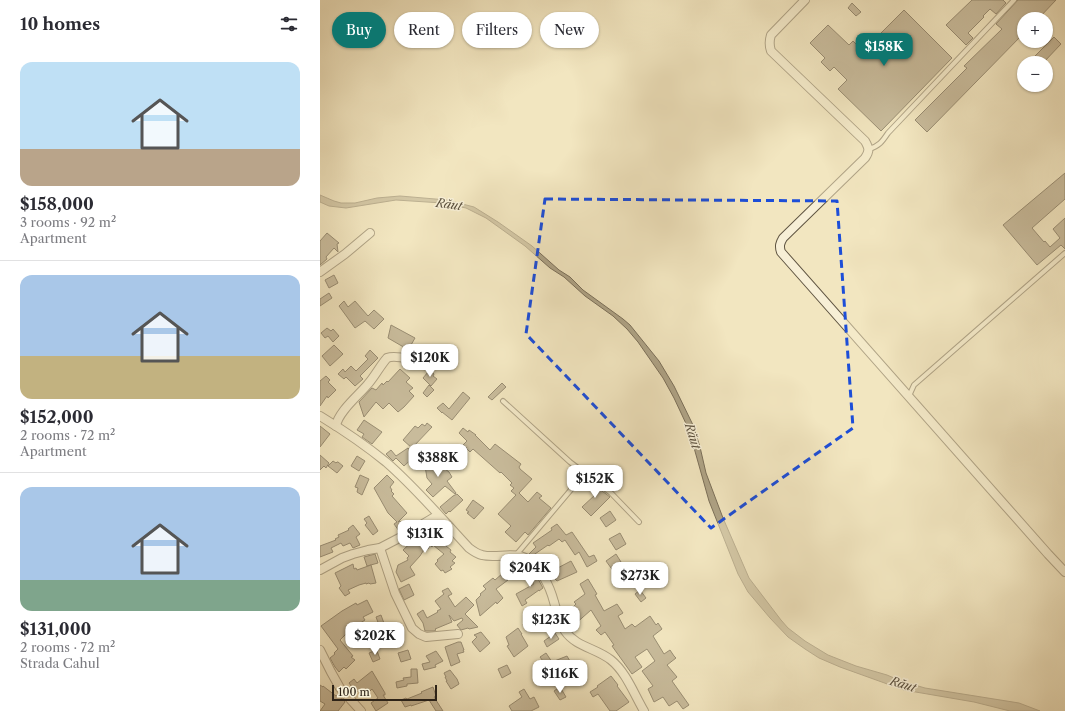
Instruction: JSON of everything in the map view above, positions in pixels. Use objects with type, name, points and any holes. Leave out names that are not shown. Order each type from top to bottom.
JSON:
[{"type":"street","points":[[805,0],[771,35],[769,41],[771,51],[865,140],[869,149],[865,158],[783,238],[780,243],[780,248],[784,255],[1065,572]]},
{"type":"street","points":[[320,272],[370,233]]},
{"type":"street","points":[[336,426],[338,418],[363,390],[387,358],[392,356],[430,367]]},
{"type":"street","points":[[320,416],[367,447],[386,462],[469,548],[477,554],[483,556],[516,556],[526,558],[537,568],[552,595],[560,622],[566,632],[579,644],[610,659],[616,665],[625,677],[644,711]]},
{"type":"street","points":[[320,570],[342,558],[380,548],[438,515]]},
{"type":"street","points":[[380,548],[395,593],[412,628],[419,634],[426,637],[458,634]]},
{"type":"street","points":[[320,650],[330,672],[340,688],[361,711]]},
{"type":"lane","points":[[869,149],[876,147],[882,141],[1014,0]]},
{"type":"lane","points":[[909,396],[914,385],[1064,254]]},
{"type":"lane","points":[[503,401],[570,462],[611,493],[639,522]]},
{"type":"lane","points":[[516,556],[585,473]]},
{"type":"highlighted area","points":[[545,199],[837,201],[853,428],[711,528],[526,334]]},
{"type":"water","name":"Răut","points":[[320,195],[341,203],[355,203],[377,198],[400,196],[447,200],[474,207],[532,246],[559,270],[570,277],[583,290],[630,325],[659,361],[674,386],[693,425],[706,473],[723,518],[749,578],[788,628],[805,641],[828,655],[901,681],[925,688],[1019,703],[1040,711],[1010,711],[974,702],[904,690],[819,658],[788,637],[748,592],[738,574],[709,501],[689,430],[663,378],[627,329],[613,316],[585,296],[564,277],[550,268],[525,246],[486,218],[466,208],[442,203],[396,200],[346,208],[329,206],[320,202]]},
{"type":"building","points":[[972,0],[1003,0],[1006,3],[996,14],[990,9],[983,16],[984,17],[968,33],[973,38],[966,45],[946,25]]},
{"type":"building","points":[[1018,0],[1056,0],[1045,12],[1017,12],[1017,40],[927,132],[915,120],[967,68],[964,66],[1002,29],[996,24]]},
{"type":"building","points":[[852,3],[861,12],[856,16],[848,8]]},
{"type":"building","points":[[904,10],[952,58],[881,131],[838,89],[847,80],[834,67],[830,71],[821,62],[825,58],[810,43],[828,25],[849,45],[853,41],[863,51]]},
{"type":"building","points":[[1054,37],[1061,44],[1050,56],[1035,56],[1043,48],[1053,48]]},
{"type":"building","points":[[1065,173],[1065,199],[1032,228],[1050,247],[1060,238],[1053,229],[1065,218],[1065,249],[1061,245],[1037,265],[1003,225]]},
{"type":"building","points":[[327,233],[339,243],[337,244],[338,252],[334,248],[326,257],[327,259],[320,265],[320,241]]},
{"type":"building","points":[[334,275],[338,283],[329,288],[325,280]]},
{"type":"building","points":[[329,293],[332,298],[320,306],[320,299]]},
{"type":"building","points":[[344,301],[348,307],[355,301],[368,316],[374,310],[384,319],[374,329],[365,321],[355,328],[339,306]]},
{"type":"building","points":[[391,325],[415,338],[411,345],[431,354],[427,359],[418,352],[417,356],[406,353],[407,349],[388,338]]},
{"type":"building","points":[[327,328],[331,331],[333,329],[339,336],[333,342],[328,336],[325,338],[321,333]]},
{"type":"building","points":[[334,345],[343,354],[330,366],[322,356]]},
{"type":"building","points":[[370,350],[378,358],[360,376],[363,379],[355,386],[346,377],[344,379],[338,374],[343,369],[345,372],[351,366],[356,371],[368,359],[365,356]]},
{"type":"building","points":[[400,369],[410,378],[406,382],[413,388],[409,391],[414,396],[398,412],[389,403],[383,409],[376,402],[364,417],[359,402],[372,388],[376,390],[382,383],[383,385],[387,381],[388,382]]},
{"type":"building","points":[[428,372],[432,372],[434,374],[433,376],[437,379],[431,386],[423,378]]},
{"type":"building","points":[[326,376],[330,380],[328,382],[336,390],[328,398],[327,396],[320,406],[320,381]]},
{"type":"building","points":[[502,383],[506,387],[492,400],[488,397]]},
{"type":"building","points":[[429,385],[434,390],[427,397],[423,393]]},
{"type":"building","points":[[463,392],[470,398],[452,420],[437,408],[443,403],[449,409]]},
{"type":"building","points":[[364,420],[382,432],[372,444],[362,437],[364,434],[357,430]]},
{"type":"building","points":[[427,423],[432,427],[412,448],[403,440],[415,426],[418,428],[422,424],[425,426]]},
{"type":"building","points":[[320,426],[330,434],[320,447]]},
{"type":"building","points":[[463,428],[476,435],[490,450],[495,444],[521,464],[519,467],[520,469],[532,479],[519,493],[528,502],[537,492],[542,496],[539,498],[551,508],[528,535],[525,532],[516,542],[505,532],[511,526],[498,514],[516,495],[511,491],[514,488],[510,485],[512,483],[473,449],[470,452],[463,445],[467,441],[459,433]]},
{"type":"building","points":[[408,448],[415,456],[404,466],[396,458],[393,461],[386,454],[391,450],[396,456]]},
{"type":"building","points":[[320,455],[329,463],[326,468],[324,466],[320,470]]},
{"type":"building","points":[[357,456],[365,461],[359,471],[351,466]]},
{"type":"building","points":[[428,456],[449,472],[452,477],[447,481],[456,493],[455,494],[445,486],[433,497],[426,490],[432,484],[427,478],[425,466],[433,465]]},
{"type":"building","points":[[333,461],[336,463],[338,462],[343,466],[337,473],[328,466]]},
{"type":"building","points":[[360,475],[369,479],[362,495],[357,492],[358,488],[355,487]]},
{"type":"building","points":[[387,475],[394,482],[390,487],[394,494],[392,496],[407,513],[398,522],[400,521],[404,528],[399,531],[394,524],[397,522],[388,513],[374,488]]},
{"type":"building","points":[[586,479],[610,497],[591,516],[582,507],[596,494],[583,482]]},
{"type":"building","points":[[457,494],[463,500],[446,514],[440,507]]},
{"type":"building","points":[[473,500],[484,508],[474,519],[467,513],[469,512],[466,510]]},
{"type":"building","points":[[610,511],[616,520],[606,527],[600,518]]},
{"type":"building","points":[[369,516],[378,531],[373,535],[365,525],[367,523],[364,519]]},
{"type":"building","points":[[557,524],[566,535],[572,532],[589,557],[594,555],[597,561],[587,567],[579,552],[575,555],[565,540],[562,542],[559,539],[532,556],[529,554],[536,547],[533,543],[552,530],[551,528]]},
{"type":"building","points":[[353,525],[360,534],[356,537],[360,545],[353,548],[350,543],[343,546],[341,543],[331,548],[333,552],[320,557],[320,546],[336,540],[335,539],[339,537],[338,535],[349,530],[348,529]]},
{"type":"building","points":[[430,526],[442,538],[440,539],[448,545],[446,546],[456,557],[452,561],[455,563],[450,567],[452,569],[445,573],[443,570],[441,571],[435,564],[444,554],[433,545],[432,547],[430,545],[428,549],[425,548],[410,567],[415,575],[401,582],[396,572],[398,565],[408,560],[407,558],[409,556],[403,550],[415,539],[416,540],[422,532],[425,534]]},
{"type":"building","points":[[620,533],[626,544],[616,550],[609,539]]},
{"type":"building","points":[[375,554],[378,563],[367,566],[364,557]]},
{"type":"building","points":[[616,554],[621,562],[619,563],[621,566],[614,572],[606,561]]},
{"type":"building","points":[[571,561],[577,572],[557,581],[550,572]]},
{"type":"building","points":[[353,564],[354,569],[356,568],[357,570],[371,565],[376,583],[359,585],[348,590],[350,593],[345,596],[339,588],[341,586],[335,573]]},
{"type":"building","points":[[530,569],[537,577],[543,588],[525,600],[527,603],[522,606],[516,594],[534,584],[525,573]]},
{"type":"building","points":[[503,573],[508,580],[496,589],[503,598],[480,616],[476,600],[486,589],[483,586],[493,578],[495,580]]},
{"type":"building","points":[[588,579],[597,594],[595,595],[604,611],[617,604],[623,613],[618,616],[625,629],[632,624],[635,627],[650,616],[656,625],[658,623],[662,629],[653,636],[664,654],[670,650],[676,658],[667,665],[677,677],[672,681],[689,705],[683,709],[677,701],[669,706],[663,697],[654,702],[648,689],[653,686],[642,671],[655,661],[647,649],[635,657],[642,667],[632,674],[612,646],[614,645],[605,632],[601,635],[596,630],[601,626],[591,610],[574,625],[570,621],[576,615],[571,609],[576,604],[574,602],[585,594],[580,584]]},
{"type":"building","points":[[409,584],[414,595],[404,600],[399,589]]},
{"type":"building","points":[[448,588],[452,594],[448,596],[455,607],[466,597],[474,605],[465,614],[478,627],[461,630],[457,625],[463,620],[462,618],[454,621],[449,615],[452,622],[435,629],[436,630],[434,631],[425,631],[423,623],[417,614],[423,610],[427,618],[438,612],[437,611],[441,609],[435,601],[444,594],[442,591]]},
{"type":"building","points":[[640,590],[646,598],[641,602],[635,594]]},
{"type":"building","points":[[367,600],[373,612],[363,617],[365,620],[351,629],[340,640],[353,656],[351,657],[355,660],[346,669],[344,667],[339,672],[330,658],[338,649],[321,626],[356,603],[357,605]]},
{"type":"building","points":[[547,610],[551,616],[539,623],[538,622],[525,628],[523,624]]},
{"type":"building","points":[[381,615],[385,626],[395,623],[396,630],[382,633],[376,617]]},
{"type":"building","points":[[518,628],[528,646],[514,657],[507,646],[509,645],[506,637]]},
{"type":"building","points":[[481,632],[490,643],[480,652],[472,642],[477,637],[474,635]]},
{"type":"building","points":[[555,633],[559,639],[547,647],[544,641]]},
{"type":"building","points":[[461,642],[464,652],[457,654],[460,662],[451,666],[445,647]]},
{"type":"building","points":[[408,650],[411,659],[401,662],[398,653]]},
{"type":"building","points":[[377,651],[380,659],[373,662],[369,653]]},
{"type":"building","points":[[436,651],[443,661],[435,665],[436,667],[424,670],[422,664],[430,662],[426,656]]},
{"type":"building","points":[[546,653],[552,662],[567,656],[571,663],[576,661],[579,668],[567,673],[569,676],[563,680],[564,683],[557,687],[553,679],[548,681],[544,674],[547,673],[545,670],[548,668],[540,657]]},
{"type":"building","points":[[507,665],[511,673],[502,678],[498,669]]},
{"type":"building","points":[[411,669],[417,669],[418,683],[407,684],[407,686],[397,688],[396,682],[404,680],[403,678],[411,677]]},
{"type":"building","points":[[450,670],[459,684],[451,689],[446,681],[444,673]]},
{"type":"building","points":[[372,671],[385,693],[385,695],[383,695],[388,703],[376,711],[371,703],[378,698],[372,689],[370,691],[368,688],[361,694],[358,691],[356,693],[349,683],[354,679],[357,683]]},
{"type":"building","points":[[611,676],[629,702],[616,711],[610,711],[598,694],[593,697],[590,692]]},
{"type":"building","points":[[320,685],[336,696],[338,694],[345,702],[338,711],[320,711],[325,704],[320,701]]},
{"type":"building","points":[[433,687],[436,696],[434,697],[443,711],[436,711],[429,700],[405,707],[401,700],[422,693],[421,692]]},
{"type":"building","points":[[560,687],[566,697],[560,700],[554,691]]},
{"type":"building","points":[[524,689],[530,699],[534,697],[539,707],[531,711],[512,711],[509,706],[522,697],[519,692]]}]
